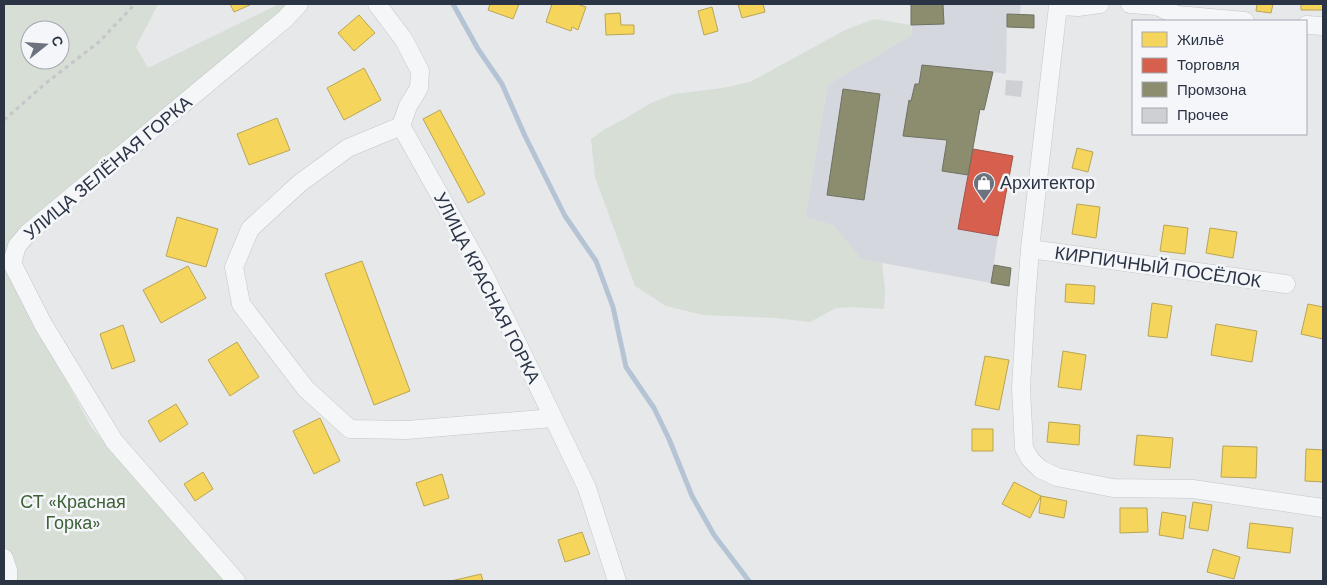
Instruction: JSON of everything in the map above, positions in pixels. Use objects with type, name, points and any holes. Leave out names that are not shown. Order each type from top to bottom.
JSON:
[{"type":"street","name":"УЛИЦА ЗЕЛЁНАЯ ГОРКА","points":[[236,581],[114,441],[43,324],[12,263],[17,246],[28,233],[278,25],[299,4]]},
{"type":"street","points":[[377,4],[404,40],[420,72],[419,88],[408,106],[401,126],[348,148],[300,183],[250,229],[234,267],[241,304],[306,389],[350,428],[407,430],[553,418]]},
{"type":"street","points":[[1057,5],[1078,7],[1100,4]]},
{"type":"street","points":[[1130,4],[1157,5],[1178,15],[1234,20]]},
{"type":"street","name":"КИРПИЧНЫЙ ПОСЁЛОК","points":[[1057,5],[1030,249],[1022,388],[1024,448],[1030,460],[1040,469],[1058,477],[1113,488],[1193,489],[1323,508]]},
{"type":"street","points":[[1307,25],[1323,26]]},
{"type":"street","name":"УЛИЦА КРАСНАЯ ГОРКА","points":[[401,126],[484,274],[587,488],[617,581]]},
{"type":"street","name":"КИРПИЧНЫЙ ПОСЁЛОК","points":[[1030,249],[1286,284]]},
{"type":"street","points":[[4,558],[8,570],[8,581]]},
{"type":"path","points":[[4,120],[46,83],[99,42],[134,4]]},
{"type":"shaded area","points":[[911,4],[1021,4],[1020,15],[1007,15],[1006,74],[993,72],[984,110],[980,109],[958,228],[998,236],[991,283],[861,259],[834,226],[805,217],[828,84],[912,35]]},
{"type":"green space","name":"СТ «Красная Горка»","points":[[4,4],[158,4],[136,47],[148,68],[277,4],[290,4],[11,243],[20,293],[91,427],[225,581],[4,581]]},
{"type":"green space","points":[[874,19],[911,25],[912,35],[828,84],[805,217],[834,226],[861,259],[882,263],[885,289],[884,309],[836,308],[810,322],[776,318],[703,315],[666,306],[635,286],[595,177],[591,139],[651,103],[674,94],[723,88],[750,82],[845,30]]},
{"type":"building: Жильё","points":[[230,4],[252,4],[234,12]]},
{"type":"building: Жильё","points":[[490,4],[519,4],[513,19],[488,10]]},
{"type":"building: Жильё","points":[[552,4],[581,4],[586,7],[578,30],[572,27],[571,31],[546,22]]},
{"type":"building: Жильё","points":[[738,4],[763,4],[765,12],[742,18]]},
{"type":"building: Жильё","points":[[1257,4],[1273,4],[1271,13],[1256,11]]},
{"type":"building: Жильё","points":[[1301,4],[1323,4],[1323,10],[1301,10]]},
{"type":"building: Жильё","points":[[712,7],[718,31],[704,35],[698,11]]},
{"type":"building: Жильё","points":[[620,13],[621,25],[634,25],[634,34],[606,35],[605,14]]},
{"type":"building: Жильё","points":[[359,15],[375,33],[354,51],[338,33]]},
{"type":"building: Жильё","points":[[364,68],[381,100],[344,120],[327,88]]},
{"type":"building: Жильё","points":[[440,110],[485,194],[468,203],[423,119]]},
{"type":"building: Жильё","points":[[277,118],[290,150],[249,165],[237,134]]},
{"type":"building: Жильё","points":[[1077,148],[1093,152],[1088,172],[1072,168]]},
{"type":"building: Жильё","points":[[1077,204],[1100,207],[1096,238],[1072,234]]},
{"type":"building: Жильё","points":[[177,217],[218,229],[206,267],[166,256]]},
{"type":"building: Жильё","points":[[1164,225],[1188,228],[1185,254],[1160,251]]},
{"type":"building: Жильё","points":[[1210,228],[1237,232],[1233,258],[1206,253]]},
{"type":"building: Жильё","points":[[362,261],[410,391],[374,405],[325,274]]},
{"type":"building: Жильё","points":[[188,266],[206,298],[161,323],[143,290]]},
{"type":"building: Жильё","points":[[1066,284],[1095,286],[1094,304],[1065,302]]},
{"type":"building: Жильё","points":[[1152,303],[1172,306],[1167,338],[1148,336]]},
{"type":"building: Жильё","points":[[1308,304],[1323,307],[1323,339],[1301,334]]},
{"type":"building: Жильё","points":[[1216,324],[1257,331],[1252,362],[1211,355]]},
{"type":"building: Жильё","points":[[123,325],[135,361],[112,369],[100,334]]},
{"type":"building: Жильё","points":[[237,342],[259,377],[230,396],[208,360]]},
{"type":"building: Жильё","points":[[1063,351],[1086,355],[1081,390],[1058,387]]},
{"type":"building: Жильё","points":[[985,356],[1009,360],[999,410],[975,405]]},
{"type":"building: Жильё","points":[[176,404],[188,424],[160,442],[148,421]]},
{"type":"building: Жильё","points":[[320,418],[340,461],[314,474],[293,431]]},
{"type":"building: Жильё","points":[[1049,422],[1080,425],[1079,445],[1047,442]]},
{"type":"building: Жильё","points":[[972,429],[993,429],[993,451],[972,451]]},
{"type":"building: Жильё","points":[[1137,435],[1173,438],[1170,468],[1134,465]]},
{"type":"building: Жильё","points":[[1223,446],[1257,447],[1256,478],[1221,477]]},
{"type":"building: Жильё","points":[[1306,449],[1323,450],[1323,482],[1305,481]]},
{"type":"building: Жильё","points":[[203,472],[213,489],[195,501],[184,484]]},
{"type":"building: Жильё","points":[[442,474],[449,498],[424,506],[416,483]]},
{"type":"building: Жильё","points":[[1014,482],[1041,496],[1030,518],[1002,504]]},
{"type":"building: Жильё","points":[[1041,496],[1067,501],[1064,518],[1039,513]]},
{"type":"building: Жильё","points":[[1193,502],[1212,505],[1208,531],[1189,528]]},
{"type":"building: Жильё","points":[[1120,508],[1147,508],[1148,532],[1120,533]]},
{"type":"building: Жильё","points":[[1162,512],[1186,516],[1183,539],[1159,535]]},
{"type":"building: Жильё","points":[[1250,523],[1293,528],[1290,553],[1247,548]]},
{"type":"building: Жильё","points":[[582,532],[590,554],[565,562],[558,540]]},
{"type":"building: Жильё","points":[[1213,549],[1240,557],[1234,579],[1207,572]]},
{"type":"building: Жильё","points":[[481,574],[483,581],[451,581]]},
{"type":"building: Торговля","name":"Архитектор","points":[[973,149],[1013,156],[998,236],[958,229]]},
{"type":"building: Промзона","points":[[911,4],[943,4],[944,24],[911,25]]},
{"type":"building: Промзона","points":[[1007,14],[1034,15],[1034,28],[1007,27]]},
{"type":"building: Промзона","points":[[922,65],[993,72],[984,110],[980,109],[968,175],[942,171],[947,140],[903,136],[909,100],[911,101],[915,84],[919,84]]},
{"type":"building: Промзона","points":[[843,89],[880,94],[864,200],[827,195]]},
{"type":"building: Промзона","points":[[994,265],[1011,268],[1009,286],[991,283]]},
{"type":"building: Прочее","points":[[1006,80],[1023,81],[1021,97],[1005,95]]},
{"type":"waterway","points":[[453,4],[478,49],[502,84],[525,136],[565,216],[596,261],[613,307],[626,367],[654,408],[692,496],[714,535],[749,581]]},
{"type":"place","name":"Архитектор","points":[[984,202]]}]
